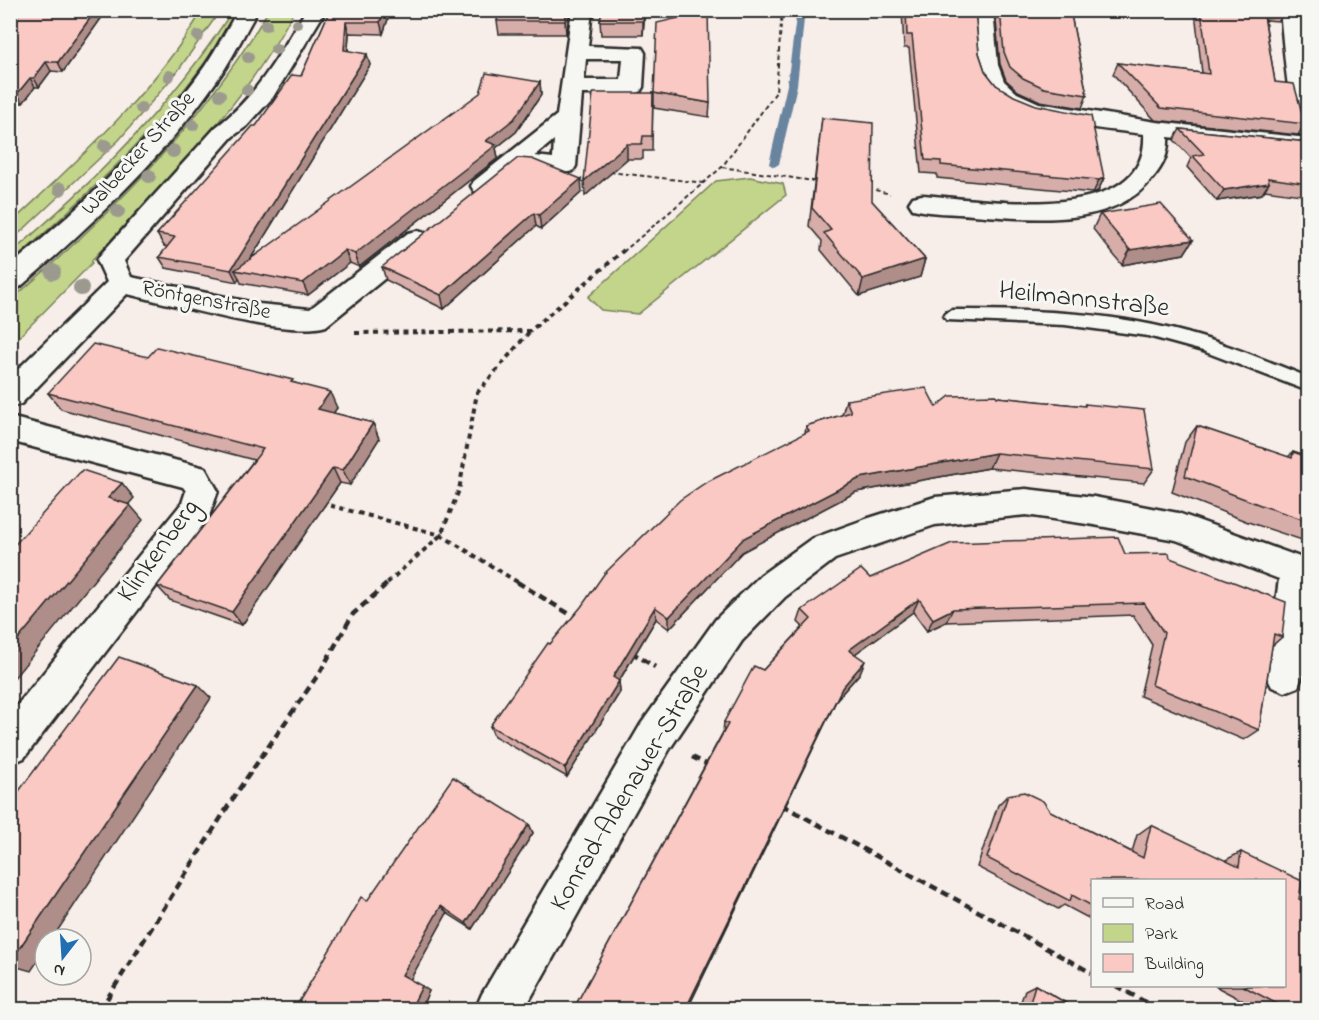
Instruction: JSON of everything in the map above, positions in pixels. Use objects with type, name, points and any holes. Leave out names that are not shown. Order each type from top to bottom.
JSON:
[{"type":"street","name":"Walbecker Straße","points":[[10,281],[56,243],[135,164],[213,69],[248,10]]},
{"type":"street","name":"Röntgenstraße","points":[[316,10],[281,69],[242,121],[224,132],[110,260],[121,284],[259,314],[316,319]]},
{"type":"street","points":[[515,160],[564,166],[582,10]]},
{"type":"street","points":[[983,10],[987,65],[994,84],[1009,98],[1031,108],[1156,129],[1308,145]]},
{"type":"street","points":[[1290,10],[1301,95],[1308,129]]},
{"type":"street","points":[[572,87],[632,87],[634,52],[577,52]]},
{"type":"street","points":[[460,204],[568,117]]},
{"type":"street","points":[[922,203],[1037,210],[1101,203],[1123,192],[1142,176],[1155,155],[1156,129]]},
{"type":"street","points":[[316,319],[434,225]]},
{"type":"street","points":[[10,396],[121,284]]},
{"type":"street","name":"Klinkenberg","points":[[10,429],[194,477],[202,491],[196,509],[10,745]]},
{"type":"street","name":"Konrad-Adenauer-Straße","points":[[498,1010],[655,737],[729,630],[773,586],[823,549],[935,512],[1026,502],[1094,511],[1178,527],[1297,571],[1286,675]]},
{"type":"lane","name":"Heilmannstraße","points":[[953,316],[1049,318],[1120,326],[1175,336],[1308,384]]},
{"type":"path","points":[[100,1010],[237,792],[320,672],[353,614],[441,535],[459,490],[477,393],[530,331],[722,167],[776,92],[782,10]]},
{"type":"path","points":[[564,166],[705,183]]},
{"type":"path","points":[[722,167],[823,182]]},
{"type":"path","points":[[865,187],[922,203]]},
{"type":"path","points":[[316,319],[350,333],[530,331]]},
{"type":"path","points":[[320,502],[441,535],[580,621]]},
{"type":"path","points":[[630,652],[689,688]]},
{"type":"path","points":[[655,737],[717,770]]},
{"type":"path","points":[[780,804],[1091,972]]},
{"type":"path","points":[[1118,987],[1160,1010]]},
{"type":"green space","points":[[202,11],[220,11],[177,72],[119,140],[11,241],[11,223],[89,149],[138,97],[183,41]]},
{"type":"green space","points":[[232,11],[238,11],[216,47],[164,114],[105,177],[11,263],[10,254],[102,170],[158,110],[209,45]]},
{"type":"green space","points":[[268,11],[294,11],[274,45],[228,111],[92,260],[92,263],[11,345],[11,300],[83,235],[152,166],[214,92]]},
{"type":"green space","points":[[750,177],[783,184],[786,195],[638,314],[601,310],[588,297],[716,181]]},
{"type":"building","points":[[22,10],[96,10],[58,62],[46,62],[34,78],[30,78],[17,94],[10,94],[10,25]]},
{"type":"building","points":[[330,10],[384,10],[380,22],[346,22],[344,50],[367,54],[231,270],[159,257],[175,237],[157,234],[253,126],[256,126],[292,75],[301,76]]},
{"type":"building","points":[[500,10],[567,10],[565,21],[497,21]]},
{"type":"building","points":[[602,10],[644,10],[643,21],[600,21]]},
{"type":"building","points":[[906,10],[975,10],[979,53],[985,71],[996,85],[1014,96],[1036,105],[1091,116],[1104,178],[1099,180],[941,165],[941,161],[925,160],[912,35],[907,35]]},
{"type":"building","points":[[1000,10],[1070,10],[1087,95],[1044,88],[1023,78],[1010,67],[1004,52]]},
{"type":"building","points":[[1201,10],[1263,10],[1275,82],[1294,84],[1305,124],[1161,108],[1118,63],[1209,74]]},
{"type":"building","points":[[708,11],[710,103],[654,93],[657,23]]},
{"type":"building","points":[[486,73],[540,82],[514,119],[486,141],[496,145],[355,254],[345,250],[303,283],[235,270],[480,93]]},
{"type":"building","points":[[593,93],[653,93],[652,136],[643,136],[642,144],[627,144],[584,181]]},
{"type":"building","points":[[822,118],[873,123],[872,201],[925,259],[863,279],[824,233],[831,230],[812,208]]},
{"type":"building","points":[[1180,129],[1308,142],[1308,184],[1268,178],[1269,183],[1224,190],[1193,156],[1204,154]]},
{"type":"building","points":[[518,158],[532,159],[581,179],[539,215],[534,213],[441,295],[382,267]]},
{"type":"building","points":[[1161,204],[1193,240],[1130,250],[1100,214]]},
{"type":"building","points":[[93,344],[148,357],[157,347],[293,380],[291,382],[330,392],[318,409],[373,423],[343,470],[333,468],[232,612],[157,586],[263,449],[48,393]]},
{"type":"building","points":[[926,388],[936,407],[950,396],[996,395],[997,397],[1085,406],[1085,404],[1144,410],[1154,469],[996,453],[860,478],[744,538],[669,617],[655,607],[613,677],[619,681],[565,768],[490,726],[548,643],[550,644],[581,607],[604,574],[680,500],[705,483],[809,431],[806,426],[851,412],[846,400]]},
{"type":"building","points":[[1197,426],[1292,458],[1293,452],[1308,457],[1308,521],[1185,476]]},
{"type":"building","points":[[82,470],[122,483],[108,498],[130,505],[10,649],[10,550]]},
{"type":"building","points":[[1118,537],[1125,554],[1169,553],[1170,558],[1286,602],[1282,637],[1274,634],[1259,730],[1152,685],[1164,633],[1144,603],[953,609],[933,619],[919,599],[849,650],[865,661],[842,688],[685,1010],[573,1010],[728,724],[724,722],[754,666],[763,670],[811,619],[802,610],[861,569],[870,578],[952,543]]},
{"type":"building","points":[[119,657],[198,685],[10,962],[10,803]]},
{"type":"building","points":[[453,777],[529,824],[466,923],[441,906],[402,975],[422,986],[410,1010],[294,1010],[361,897],[367,901]]},
{"type":"building","points":[[1024,792],[1043,801],[1050,811],[1143,858],[1151,825],[1239,867],[1241,852],[1302,881],[1299,899],[1308,903],[1308,1010],[1280,1010],[1281,1006],[1245,987],[1286,987],[1286,879],[1091,879],[1091,905],[1072,895],[1070,901],[987,858],[1008,795]]},
{"type":"building","points":[[1035,985],[1078,1010],[1028,1010]]},
{"type":"waterway","points":[[774,164],[792,85],[801,10]]}]
